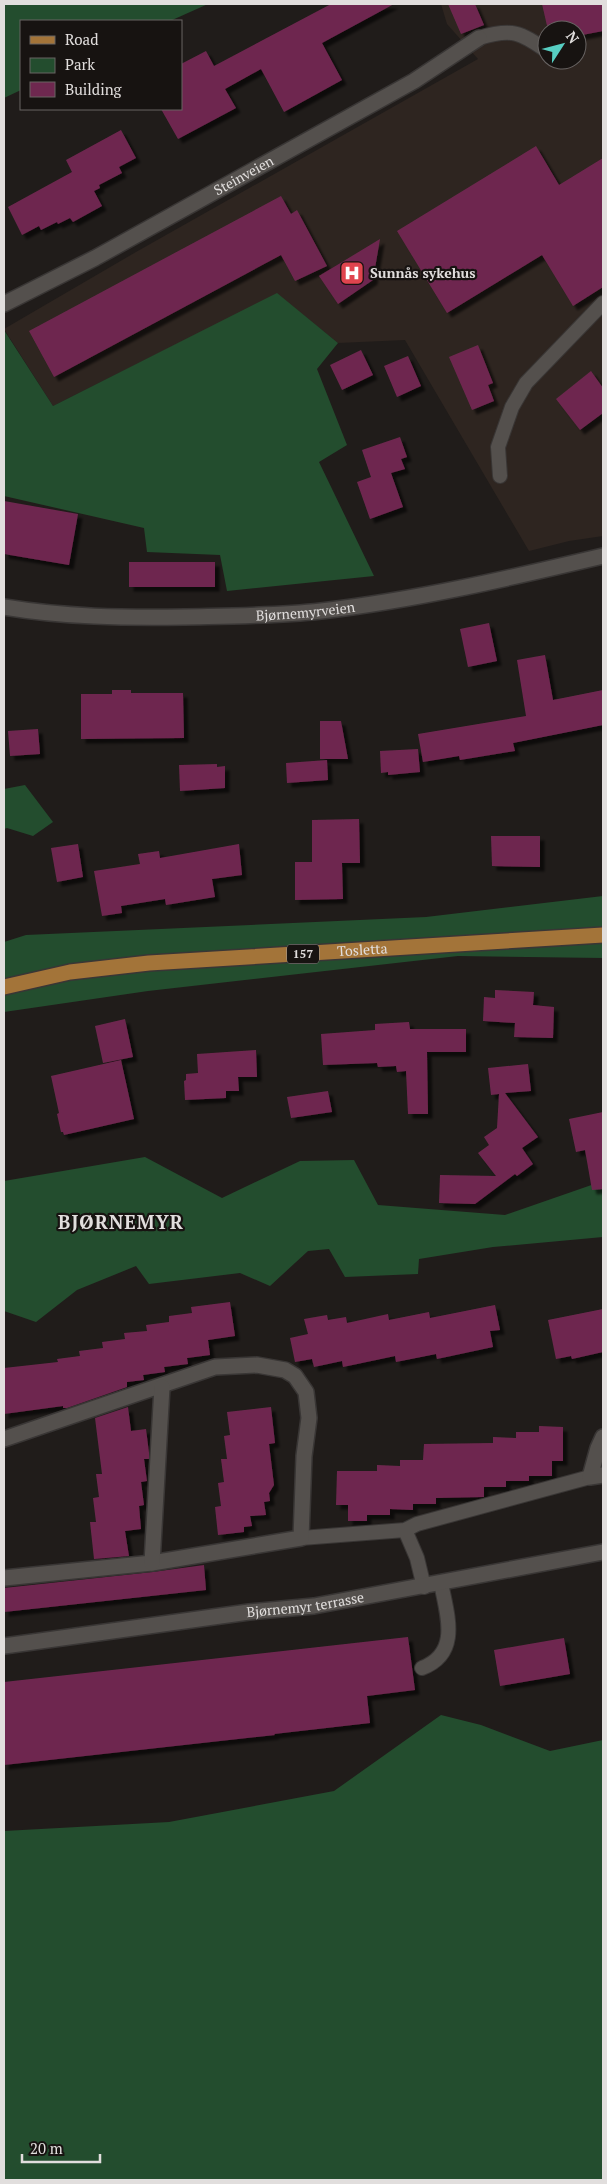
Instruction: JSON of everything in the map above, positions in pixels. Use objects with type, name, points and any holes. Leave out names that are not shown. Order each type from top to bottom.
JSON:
[{"type":"main road","name":"Tosletta","points":[[4,987],[70,972],[149,963],[603,935]]},
{"type":"street","name":"Steinveien","points":[[4,304],[95,258],[397,91],[479,38]]},
{"type":"street","name":"Bjørnemyrveien","points":[[4,607],[43,613],[111,618],[234,616],[320,611],[405,599],[603,556]]},
{"type":"street","points":[[4,1439],[162,1387],[215,1367],[234,1365],[257,1364],[285,1370],[302,1383],[306,1392],[309,1418],[304,1456],[301,1538],[152,1562],[4,1578]]},
{"type":"street","points":[[152,1562],[162,1387]]},
{"type":"street","points":[[597,1476],[598,1448],[603,1437]]},
{"type":"street","name":"Bjørnemyr terrasse","points":[[4,1646],[249,1612],[314,1606],[424,1587],[603,1552]]},
{"type":"lane","points":[[479,38],[495,33],[518,33],[537,45]]},
{"type":"lane","points":[[500,476],[498,447],[516,398],[526,383],[603,303]]},
{"type":"lane","points":[[301,1538],[405,1530],[417,1524],[597,1476]]},
{"type":"lane","points":[[405,1530],[417,1558],[424,1587]]},
{"type":"lane","points":[[422,1668],[441,1657],[448,1638],[448,1618],[441,1583]]},
{"type":"shaded area","name":"Sunnås sykehus","points":[[441,4],[603,4],[603,536],[569,541],[529,551],[405,340],[338,343],[277,294],[53,406],[4,329],[136,252],[478,59],[447,24]]},
{"type":"green space","points":[[4,4],[208,4],[172,20],[20,20],[20,90],[4,98]]},
{"type":"green space","points":[[277,293],[338,343],[317,369],[347,445],[319,462],[374,576],[227,591],[220,555],[147,552],[144,528],[4,496],[4,330],[53,406]]},
{"type":"green space","points":[[25,785],[53,822],[33,836],[7,828],[4,829],[4,789]]},
{"type":"green space","points":[[603,896],[603,958],[458,956],[148,991],[4,1012],[4,942],[26,935],[426,917]]},
{"type":"green space","points":[[145,1157],[222,1198],[300,1161],[354,1160],[378,1205],[505,1215],[603,1181],[603,1237],[493,1247],[419,1259],[418,1274],[345,1277],[329,1249],[308,1251],[270,1286],[240,1273],[149,1284],[136,1266],[77,1290],[36,1322],[4,1311],[4,1181]]},
{"type":"green space","points":[[441,1715],[481,1725],[550,1751],[603,1740],[603,2180],[4,2180],[4,1831],[169,1822],[334,1791]]},
{"type":"building","points":[[331,4],[394,4],[322,43],[342,80],[284,112],[261,69],[225,89],[236,108],[178,139],[162,110],[182,110],[182,63],[206,51],[214,66]]},
{"type":"building","points":[[448,4],[475,4],[484,25],[461,34]]},
{"type":"building","points":[[542,4],[603,4],[603,31],[587,34],[587,20],[546,20]]},
{"type":"building","points":[[121,130],[136,158],[119,167],[122,173],[99,185],[100,188],[94,191],[102,206],[73,222],[70,218],[41,230],[39,226],[22,235],[8,207],[72,172],[66,160]]},
{"type":"building","points":[[536,146],[559,185],[603,158],[603,287],[573,306],[542,255],[447,313],[397,231]]},
{"type":"building","points":[[281,196],[291,214],[297,210],[327,266],[295,281],[281,255],[54,377],[29,331]]},
{"type":"building","points":[[380,239],[373,280],[338,304],[319,276]]},
{"type":"building","points":[[478,345],[493,383],[488,385],[494,401],[472,410],[449,357]]},
{"type":"building","points":[[361,350],[373,375],[342,390],[330,365]]},
{"type":"building","points":[[408,356],[421,386],[397,397],[384,366]]},
{"type":"building","points":[[591,371],[603,388],[603,413],[580,430],[556,399]]},
{"type":"building","points":[[400,437],[407,457],[401,459],[405,469],[391,473],[403,507],[370,519],[357,482],[371,477],[362,450]]},
{"type":"building","points":[[4,501],[78,514],[69,565],[4,554]]},
{"type":"building","points":[[129,562],[215,562],[215,587],[129,587]]},
{"type":"building","points":[[489,623],[497,661],[468,667],[460,629]]},
{"type":"building","points":[[545,655],[553,700],[603,690],[603,725],[513,743],[515,751],[460,760],[459,756],[423,762],[418,734],[526,716],[517,660]]},
{"type":"building","points":[[112,690],[131,690],[131,693],[183,693],[184,738],[81,739],[81,694],[112,694]]},
{"type":"building","points":[[320,721],[341,721],[348,759],[320,759]]},
{"type":"building","points":[[38,729],[40,754],[10,756],[8,731]]},
{"type":"building","points":[[418,749],[420,772],[388,775],[388,772],[381,773],[380,751]]},
{"type":"building","points":[[327,760],[328,780],[287,783],[286,763]]},
{"type":"building","points":[[217,764],[217,767],[225,766],[225,788],[180,791],[179,765]]},
{"type":"building","points":[[359,819],[360,863],[342,863],[343,899],[295,900],[295,862],[312,862],[312,820]]},
{"type":"building","points":[[491,836],[540,836],[540,867],[492,866]]},
{"type":"building","points":[[78,844],[83,877],[57,882],[51,848]]},
{"type":"building","points":[[239,844],[242,875],[212,879],[215,897],[166,905],[165,899],[121,906],[122,913],[102,916],[94,871],[140,864],[138,854],[159,851],[160,858]]},
{"type":"building","points":[[495,990],[534,992],[533,1005],[554,1007],[553,1038],[514,1037],[515,1023],[483,1021],[484,997],[495,998]]},
{"type":"building","points":[[125,1019],[133,1057],[103,1063],[95,1026]]},
{"type":"building","points":[[409,1022],[410,1029],[466,1029],[466,1052],[427,1052],[428,1114],[408,1114],[406,1071],[397,1072],[396,1066],[378,1067],[377,1063],[323,1065],[321,1034],[375,1030],[375,1024]]},
{"type":"building","points":[[256,1050],[257,1077],[238,1077],[239,1091],[226,1091],[226,1098],[185,1100],[184,1081],[186,1080],[186,1074],[198,1073],[197,1054]]},
{"type":"building","points":[[121,1060],[134,1119],[64,1135],[61,1132],[57,1114],[59,1113],[51,1076]]},
{"type":"building","points":[[528,1064],[531,1091],[505,1093],[538,1137],[522,1148],[533,1164],[517,1176],[515,1174],[475,1204],[439,1203],[440,1175],[496,1176],[478,1153],[489,1145],[484,1137],[497,1128],[499,1094],[491,1095],[488,1068]]},
{"type":"building","points":[[328,1091],[332,1112],[291,1118],[287,1097]]},
{"type":"building","points":[[603,1112],[603,1189],[592,1190],[585,1150],[576,1152],[569,1119]]},
{"type":"building","points":[[230,1302],[235,1336],[208,1340],[210,1355],[187,1358],[188,1364],[164,1367],[165,1372],[143,1375],[144,1380],[127,1382],[127,1387],[67,1408],[63,1408],[63,1406],[4,1414],[4,1368],[58,1362],[57,1359],[80,1356],[79,1351],[103,1348],[102,1342],[125,1339],[124,1333],[147,1331],[146,1325],[169,1322],[169,1316],[192,1313],[191,1307]]},
{"type":"building","points":[[495,1305],[500,1330],[490,1331],[493,1347],[437,1359],[436,1354],[396,1362],[395,1356],[343,1367],[342,1361],[314,1367],[312,1359],[295,1362],[290,1338],[308,1334],[304,1319],[327,1315],[328,1320],[346,1317],[347,1323],[388,1314],[389,1320],[429,1312],[430,1318]]},
{"type":"building","points":[[603,1309],[603,1352],[572,1359],[571,1356],[556,1359],[548,1320]]},
{"type":"building","points":[[128,1407],[131,1431],[146,1429],[149,1453],[149,1459],[144,1459],[147,1481],[141,1482],[144,1505],[139,1506],[141,1529],[125,1531],[129,1556],[94,1559],[90,1522],[96,1522],[93,1498],[99,1497],[96,1474],[102,1474],[95,1418]]},
{"type":"building","points":[[271,1407],[275,1443],[269,1444],[274,1485],[269,1493],[270,1501],[264,1502],[266,1515],[250,1516],[252,1526],[244,1527],[244,1532],[218,1535],[215,1507],[221,1506],[218,1483],[224,1482],[221,1459],[227,1459],[224,1436],[230,1435],[227,1412]]},
{"type":"building","points":[[539,1426],[563,1427],[563,1461],[552,1461],[552,1476],[529,1476],[529,1481],[506,1481],[506,1487],[484,1487],[484,1497],[436,1498],[436,1504],[413,1504],[413,1510],[390,1509],[390,1515],[367,1515],[367,1521],[348,1521],[348,1505],[336,1505],[337,1471],[377,1471],[377,1465],[400,1466],[400,1460],[423,1460],[424,1444],[493,1443],[493,1437],[516,1438],[516,1432],[539,1432]]},
{"type":"building","points":[[204,1565],[206,1590],[4,1612],[4,1588]]},
{"type":"building","points":[[408,1637],[415,1690],[367,1696],[370,1723],[4,1765],[4,1682]]},
{"type":"building","points":[[564,1638],[570,1674],[500,1686],[494,1650]]},
{"type":"place","name":"Sunnås sykehus","points":[[352,273]]},
{"type":"district","name":"BJØRNEMYR","points":[[121,1222]]}]
